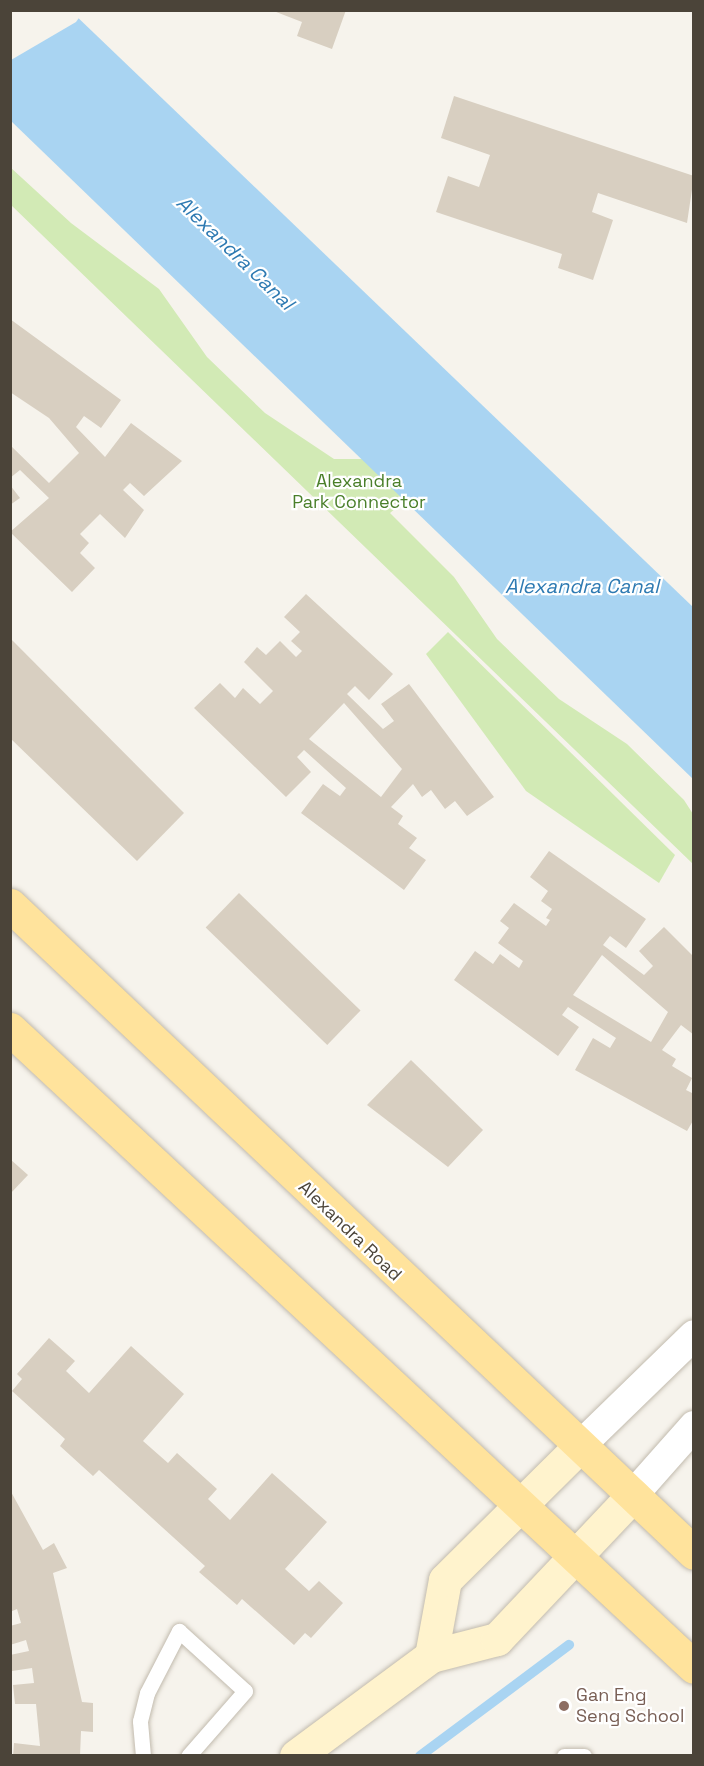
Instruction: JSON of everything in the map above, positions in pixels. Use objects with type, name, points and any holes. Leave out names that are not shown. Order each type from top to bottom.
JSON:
[{"type":"main road","name":"Alexandra Road","points":[[10,906],[693,1553]]},
{"type":"main road","points":[[10,1029],[693,1667]]},
{"type":"main road","points":[[431,1656],[445,1580],[518,1505],[580,1446]]},
{"type":"main road","points":[[296,1755],[431,1656],[497,1639],[576,1559],[633,1495]]},
{"type":"street","points":[[580,1446],[693,1335]]},
{"type":"street","points":[[633,1495],[693,1426]]},
{"type":"lane","points":[[143,1755],[140,1721],[147,1693],[179,1631],[245,1691],[188,1755]]},
{"type":"lane","points":[[564,1755],[584,1755]]},
{"type":"green space","name":"Alexandra Park Connector","points":[[10,167],[71,223],[159,289],[207,357],[265,413],[334,459],[368,459],[406,492],[403,502],[390,513],[454,577],[497,639],[559,699],[627,744],[684,800],[693,814],[693,864],[11,205]]},
{"type":"green space","points":[[448,632],[675,855],[659,883],[526,791],[426,654]]},
{"type":"water","name":"Alexandra Canal","points":[[10,11],[71,11],[693,607],[693,779],[11,121]]},
{"type":"pier","points":[[76,10],[81,15],[76,22],[11,60],[11,11]]},
{"type":"building","points":[[271,10],[346,10],[332,49],[297,36],[302,22]]},
{"type":"building","points":[[454,96],[694,176],[687,223],[598,193],[592,212],[613,220],[593,280],[558,268],[562,254],[436,212],[448,176],[479,187],[490,155],[441,138]]},
{"type":"building","points":[[10,319],[121,400],[101,428],[84,416],[76,427],[105,457],[131,423],[182,461],[144,496],[130,483],[123,490],[144,510],[125,538],[100,514],[80,534],[89,543],[80,553],[95,568],[72,592],[10,532],[49,498],[20,470],[10,478],[10,445],[49,483],[79,453],[49,418],[10,392]]},
{"type":"building","points":[[10,485],[20,498],[10,505]]},
{"type":"building","points":[[306,594],[393,674],[369,700],[355,686],[347,694],[383,729],[394,721],[381,704],[409,684],[494,797],[467,816],[455,801],[445,809],[431,790],[422,797],[413,784],[391,807],[403,816],[398,824],[417,838],[409,848],[426,860],[404,890],[301,813],[323,784],[340,796],[346,788],[304,750],[297,757],[311,772],[286,797],[194,708],[220,683],[235,698],[243,688],[260,704],[273,691],[244,662],[257,647],[266,655],[280,641],[296,657],[302,651],[291,641],[300,632],[284,617]],"holes":[[[344,703],[402,769],[381,797],[309,739]]]},
{"type":"building","points":[[10,638],[184,813],[137,861],[10,738]]},
{"type":"building","points":[[549,851],[646,919],[626,948],[610,936],[603,945],[644,975],[653,966],[639,951],[664,927],[694,957],[694,1035],[681,1025],[662,1050],[676,1059],[672,1066],[692,1078],[686,1090],[694,1094],[694,1119],[687,1131],[575,1070],[593,1038],[610,1048],[616,1038],[568,1007],[562,1015],[579,1027],[558,1056],[454,980],[475,951],[493,964],[500,954],[519,968],[523,961],[498,943],[509,928],[500,921],[514,903],[546,926],[550,920],[546,918],[552,909],[541,901],[548,891],[530,877]],"holes":[[[602,955],[668,1012],[651,1042],[573,995]]]},
{"type":"building","points":[[239,893],[361,1010],[327,1045],[206,928]]},
{"type":"building","points":[[411,1060],[483,1130],[448,1167],[367,1105]]},
{"type":"building","points":[[10,1159],[28,1175],[10,1194]]},
{"type":"building","points":[[49,1338],[75,1361],[66,1371],[89,1393],[131,1346],[184,1394],[143,1441],[168,1463],[177,1453],[217,1489],[208,1499],[230,1520],[272,1473],[327,1522],[285,1569],[309,1591],[319,1581],[343,1603],[311,1638],[305,1633],[294,1645],[242,1599],[237,1605],[199,1572],[205,1566],[99,1470],[93,1476],[60,1446],[65,1439],[12,1391],[22,1379],[17,1374]]},
{"type":"building","points":[[10,1490],[43,1550],[54,1543],[67,1568],[53,1573],[82,1702],[93,1703],[93,1732],[81,1731],[80,1756],[13,1756],[14,1743],[40,1746],[36,1704],[15,1704],[13,1685],[34,1683],[32,1668],[12,1671],[10,1662],[10,1655],[29,1651],[26,1640],[10,1645],[10,1626],[21,1623],[17,1609],[10,1612]]},
{"type":"waterway","points":[[420,1756],[569,1645]]},
{"type":"place","name":"Gan Eng Seng School","points":[[564,1706]]}]
